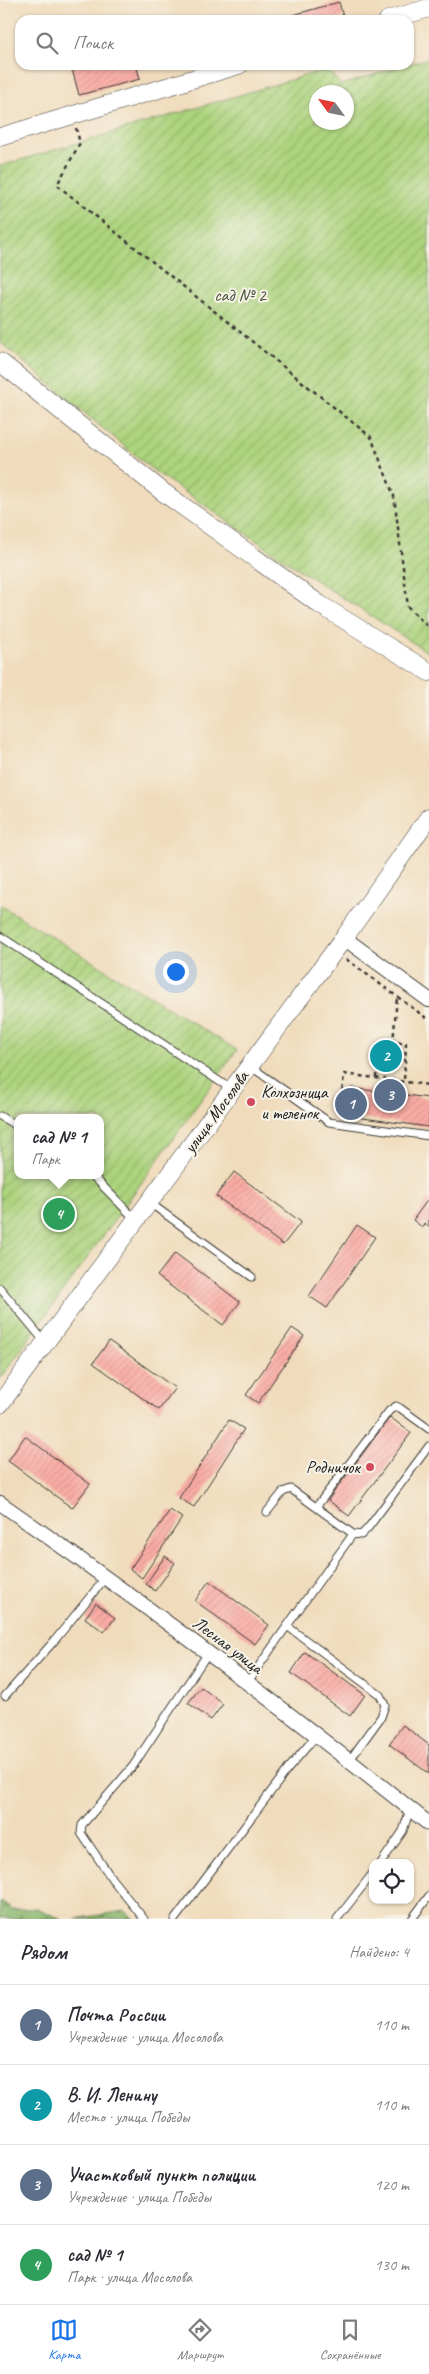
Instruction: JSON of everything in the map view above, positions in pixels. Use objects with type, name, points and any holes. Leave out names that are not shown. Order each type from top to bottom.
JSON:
[{"type":"street","points":[[405,15],[429,8]]},
{"type":"street","points":[[0,137],[221,70]]},
{"type":"street","points":[[0,362],[163,492],[319,604],[429,672]]},
{"type":"street","name":"улица Мосолова","points":[[0,1404],[340,945],[429,817]]},
{"type":"street","points":[[340,945],[429,1000]]},
{"type":"street","name":"Лесная улица","points":[[0,1503],[106,1577],[208,1653],[429,1824]]},
{"type":"lane","points":[[0,936],[233,1089]]},
{"type":"lane","points":[[250,1066],[329,1122],[429,1136]]},
{"type":"lane","points":[[0,1116],[14,1125]]},
{"type":"lane","points":[[96,1179],[136,1220]]},
{"type":"lane","points":[[149,1202],[252,1277]]},
{"type":"lane","points":[[0,1288],[46,1342]]},
{"type":"lane","points":[[317,1506],[389,1411],[396,1406],[429,1429]]},
{"type":"lane","points":[[267,1512],[283,1492],[291,1489],[317,1506],[353,1534],[361,1535],[429,1446]]},
{"type":"lane","points":[[247,1683],[353,1534]]},
{"type":"lane","points":[[5,1696],[55,1640],[106,1577]]},
{"type":"lane","points":[[287,1626],[380,1695],[385,1705],[382,1717],[349,1761]]},
{"type":"lane","points":[[144,1919],[112,1879],[80,1833],[82,1824],[133,1766],[208,1653]]},
{"type":"lane","points":[[175,1919],[288,1769],[316,1736]]},
{"type":"lane","points":[[384,1859],[403,1831],[410,1809]]},
{"type":"lane","points":[[337,1919],[369,1878]]},
{"type":"lane","points":[[412,1919],[429,1896]]},
{"type":"path","points":[[72,115],[80,142],[57,185],[371,437],[394,496],[408,607],[429,628]]},
{"type":"path","points":[[340,945],[397,997],[429,1020]]},
{"type":"path","points":[[393,1042],[397,997]]},
{"type":"path","points":[[376,1078],[378,1042],[406,1043],[404,1081]]},
{"type":"path","points":[[338,1123],[344,1074],[429,1084]]},
{"type":"green space","name":"сад № 2","points":[[429,58],[429,653],[301,571],[154,471],[0,342],[0,166],[328,70],[341,85],[390,70],[414,70],[414,63]]},
{"type":"green space","points":[[0,905],[237,1050],[0,1379]]},
{"type":"green space","points":[[0,1901],[12,1910],[37,1908],[62,1919],[0,1919]]},
{"type":"green space","points":[[125,1911],[135,1919],[74,1919]]},
{"type":"building","points":[[339,2],[342,15],[293,15]]},
{"type":"building","points":[[72,70],[137,70],[140,79],[79,95]]},
{"type":"building","points":[[351,1088],[429,1098],[429,1127],[348,1116]]},
{"type":"building","points":[[234,1172],[301,1222],[283,1245],[216,1196]]},
{"type":"building","points":[[429,1198],[429,1227],[424,1223],[422,1227],[413,1220]]},
{"type":"building","points":[[357,1225],[375,1237],[327,1308],[309,1296]]},
{"type":"building","points":[[175,1253],[240,1302],[223,1325],[157,1276]]},
{"type":"building","points":[[292,1328],[304,1336],[258,1403],[246,1395]]},
{"type":"building","points":[[109,1341],[175,1388],[159,1410],[93,1363]]},
{"type":"building","name":"Родничок","points":[[390,1417],[411,1433],[349,1516],[328,1500]]},
{"type":"building","points":[[229,1420],[244,1429],[194,1507],[179,1498]]},
{"type":"building","points":[[25,1436],[90,1484],[72,1508],[8,1461]]},
{"type":"building","points":[[170,1510],[182,1518],[142,1578],[130,1569]]},
{"type":"building","points":[[165,1556],[175,1563],[155,1591],[146,1584]]},
{"type":"building","points":[[209,1581],[269,1625],[255,1644],[195,1601]]},
{"type":"building","points":[[96,1603],[115,1618],[104,1632],[85,1618]]},
{"type":"building","points":[[305,1652],[365,1695],[350,1716],[291,1673]]},
{"type":"building","points":[[201,1687],[223,1704],[211,1720],[188,1703]]},
{"type":"building","points":[[403,1725],[429,1745],[429,1774],[389,1744]]},
{"type":"place","name":"В. И. Ленину","points":[[386,1056]]},
{"type":"place","name":"Участковый пункт полиции","points":[[390,1095]]},
{"type":"place","name":"Колхозница и теленок","points":[[251,1102]]},
{"type":"place","name":"Почта России","points":[[351,1104]]},
{"type":"place","name":"сад № 1","points":[[59,1214]]},
{"type":"place","name":"Родничок","points":[[370,1467]]}]
